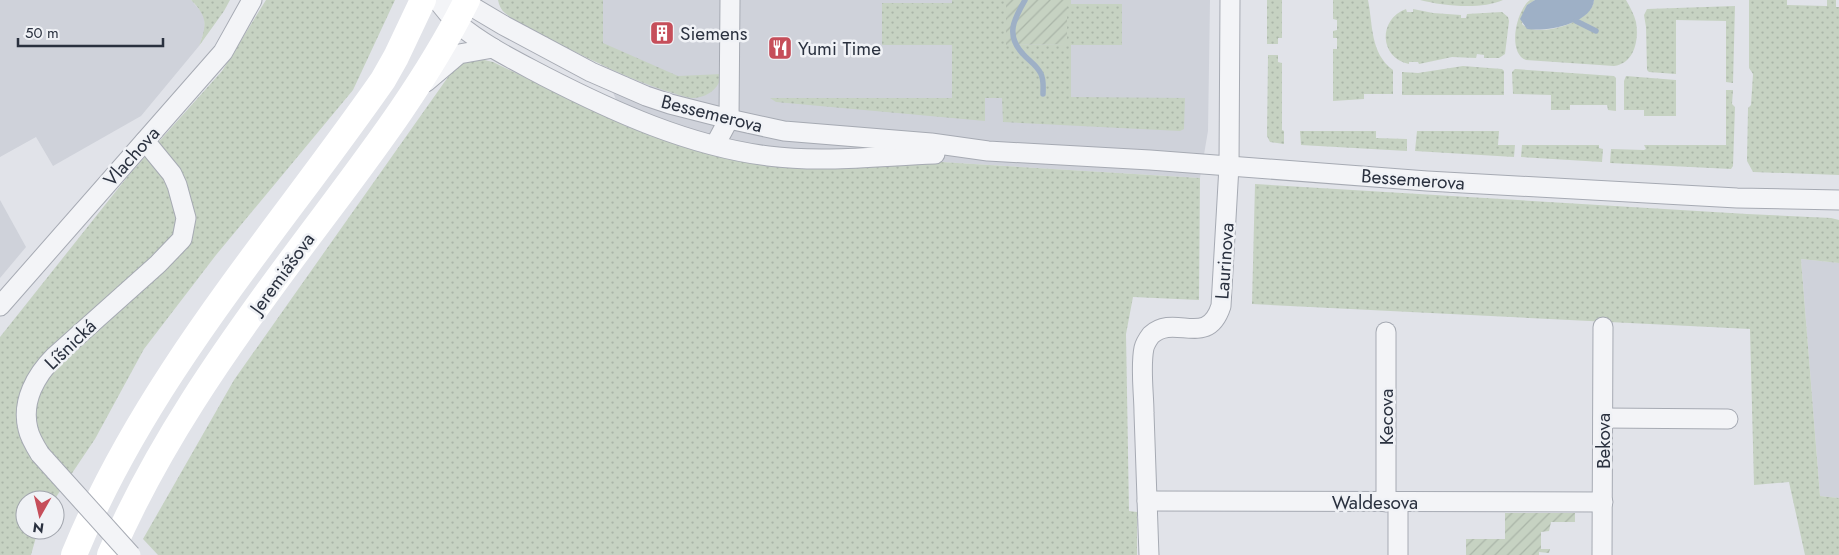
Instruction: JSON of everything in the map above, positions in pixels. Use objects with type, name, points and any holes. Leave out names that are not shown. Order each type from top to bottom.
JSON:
[{"type":"main road","name":"Jeremiášova","points":[[74,555],[101,497],[137,428],[184,353],[383,80],[423,0]]},
{"type":"main road","name":"Jeremiášova","points":[[110,555],[130,512],[165,446],[212,370],[416,91],[462,6]]},
{"type":"street","name":"Vlachova","points":[[0,306],[223,52],[252,0]]},
{"type":"street","name":"Bessemerova","points":[[436,0],[462,6],[620,86],[670,104],[784,131],[931,143],[988,151],[1437,181],[1737,198],[1839,200]]},
{"type":"street","points":[[715,145],[729,119],[730,0]]},
{"type":"street","name":"Laurinova","points":[[1149,555],[1144,347],[1156,331],[1166,328],[1205,328],[1213,322],[1218,314],[1222,296],[1229,166],[1230,0]]},
{"type":"street","name":"Bessemerova","points":[[462,6],[493,48],[616,111],[667,131],[715,145],[768,156],[812,159],[988,151]]},
{"type":"street","points":[[416,91],[459,54],[493,48]]},
{"type":"street","name":"Líšnická","points":[[131,555],[40,454],[28,429],[27,417],[30,393],[42,368],[158,264],[182,239],[186,212],[178,185],[172,174],[145,141]]},
{"type":"street","name":"Bekova","points":[[1602,555],[1603,327]]},
{"type":"street","name":"Kecova","points":[[1386,332],[1392,502],[1398,555]]},
{"type":"street","points":[[1603,418],[1728,419]]},
{"type":"street","name":"Waldesova","points":[[1147,500],[1603,502]]},
{"type":"shaded area","points":[[0,0],[191,0],[204,15],[205,29],[199,46],[141,116],[53,166],[36,137],[0,157]]},
{"type":"shaded area","points":[[603,0],[1210,0],[1208,131],[1200,178],[925,161],[668,140],[628,127],[601,65]]},
{"type":"shaded area","points":[[0,200],[26,247],[0,278]]},
{"type":"shaded area","points":[[1801,259],[1839,263],[1839,498],[1820,496]]},
{"type":"green space","points":[[191,0],[230,0],[199,46],[204,32],[203,16]]},
{"type":"green space","points":[[266,0],[395,0],[353,90],[216,255],[144,349],[95,439],[61,490],[15,490],[15,540],[35,540],[31,555],[0,555],[0,337],[128,176],[222,71]]},
{"type":"green space","points":[[498,0],[603,0],[603,43],[678,76],[722,74],[712,92],[697,98],[685,97],[666,91],[626,76],[539,35],[511,18],[500,7]]},
{"type":"green space","points":[[952,0],[1006,0],[1007,45],[1067,44],[1067,0],[1071,0],[1071,4],[1122,4],[1122,45],[1071,45],[1071,97],[1185,98],[1184,129],[1180,131],[1003,122],[1002,98],[985,98],[985,121],[776,102],[770,98],[952,98],[952,45],[882,45],[882,3],[952,3]]},
{"type":"green space","points":[[1006,0],[1067,0],[1067,44],[1006,45]]},
{"type":"green space","points":[[1267,0],[1282,0],[1282,38],[1278,38],[1278,44],[1267,44]]},
{"type":"green space","points":[[1333,0],[1368,0],[1376,47],[1380,55],[1393,70],[1393,94],[1364,94],[1364,99],[1333,101],[1333,49],[1337,49],[1337,38],[1333,38],[1333,31],[1337,30],[1337,20],[1333,19]]},
{"type":"green space","points":[[1420,0],[1503,0],[1484,5],[1462,6]]},
{"type":"green space","points":[[1530,0],[1535,0],[1527,5],[1522,24],[1539,30],[1551,29],[1574,22],[1584,16],[1591,8],[1594,0],[1626,0],[1634,16],[1637,29],[1636,43],[1631,55],[1621,64],[1614,66],[1526,60],[1520,56],[1515,41],[1521,13]]},
{"type":"green space","points":[[1749,0],[1787,0],[1787,5],[1827,6],[1827,0],[1836,0],[1836,7],[1839,7],[1839,175],[1753,172],[1747,161],[1748,108],[1751,105],[1753,74],[1749,68]]},
{"type":"green space","points":[[1735,6],[1733,83],[1726,82],[1726,21],[1676,20],[1676,74],[1649,72],[1647,70],[1644,15],[1647,9]]},
{"type":"green space","points":[[1406,9],[1407,12],[1413,12],[1413,9],[1461,15],[1461,18],[1466,18],[1467,14],[1502,12],[1508,17],[1509,21],[1505,54],[1499,58],[1484,58],[1484,55],[1477,54],[1476,58],[1452,57],[1419,64],[1418,62],[1409,62],[1409,64],[1399,60],[1387,47],[1387,29],[1390,21]]},
{"type":"green space","points":[[1268,55],[1278,55],[1278,62],[1282,63],[1282,130],[1284,131],[1284,144],[1270,142],[1267,136]]},
{"type":"green space","points":[[480,59],[493,62],[628,127],[668,140],[925,161],[1200,178],[1199,300],[1133,297],[1126,334],[1129,511],[1137,512],[1137,555],[158,555],[143,539],[234,380],[453,70],[468,60]]},
{"type":"green space","points":[[1463,66],[1502,69],[1504,71],[1504,95],[1402,95],[1402,72],[1418,73]]},
{"type":"green space","points":[[1515,69],[1614,76],[1616,78],[1616,111],[1608,110],[1607,105],[1570,105],[1570,110],[1551,110],[1551,95],[1513,94],[1512,72]]},
{"type":"green space","points":[[1626,76],[1676,80],[1676,116],[1644,116],[1644,110],[1624,110],[1624,81]]},
{"type":"green space","points":[[1726,90],[1733,90],[1732,104],[1735,107],[1733,166],[1731,169],[1610,163],[1611,149],[1644,150],[1646,149],[1644,145],[1726,145]]},
{"type":"green space","points":[[1300,131],[1376,131],[1376,138],[1407,139],[1407,151],[1301,145]]},
{"type":"green space","points":[[1417,131],[1499,131],[1498,145],[1515,145],[1514,157],[1415,151]]},
{"type":"green space","points":[[1522,145],[1599,145],[1599,148],[1603,149],[1602,162],[1521,157]]},
{"type":"green space","points":[[1255,184],[1831,218],[1839,220],[1839,263],[1801,259],[1820,496],[1839,498],[1839,555],[1805,555],[1789,482],[1754,485],[1750,329],[1252,304]]},
{"type":"green space","points":[[1505,513],[1575,513],[1575,522],[1551,522],[1549,531],[1541,532],[1541,549],[1550,549],[1549,553],[1539,552],[1539,555],[1466,555],[1466,539],[1505,539]]},
{"type":"water","points":[[1535,0],[1594,0],[1591,8],[1577,21],[1545,29],[1527,29],[1520,19],[1527,5]]},
{"type":"waterway","points":[[1025,0],[1013,27],[1014,40],[1017,47],[1041,74],[1043,94]]},
{"type":"waterway","points":[[1576,21],[1596,31]]},
{"type":"place","name":"Siemens","points":[[662,33]]},
{"type":"place","name":"Yumi Time","points":[[780,48]]}]
